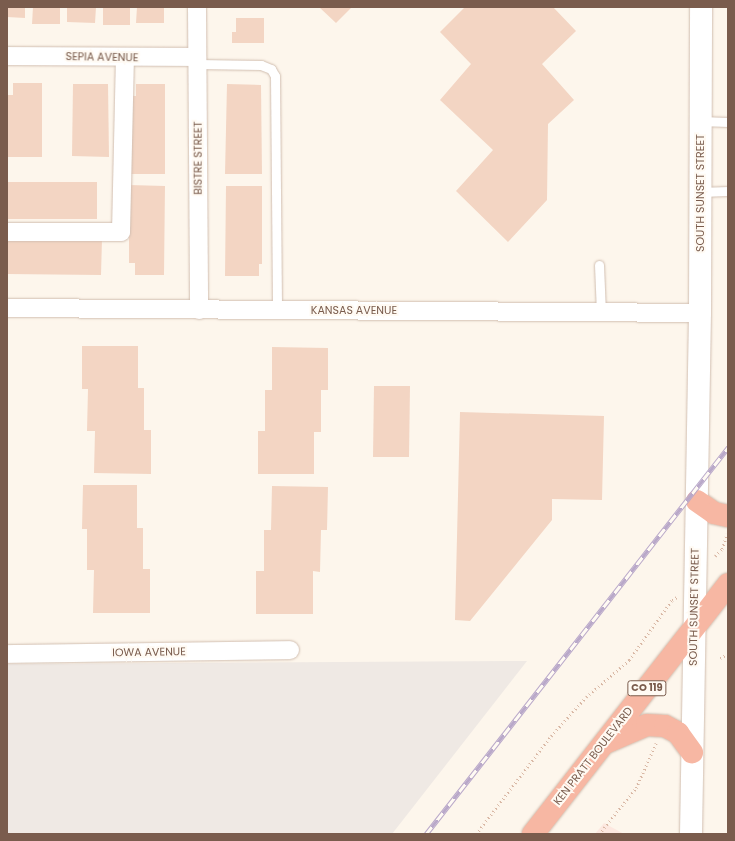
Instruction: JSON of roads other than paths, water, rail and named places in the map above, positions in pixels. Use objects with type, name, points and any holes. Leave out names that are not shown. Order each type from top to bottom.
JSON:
[{"type":"highway","points":[[697,501],[714,513],[728,516]]},
{"type":"highway","name":"KEN PRATT BOULEVARD","points":[[533,834],[728,584]]},
{"type":"highway","points":[[601,746],[630,730],[647,725],[665,726],[678,733],[692,752]]},
{"type":"street","name":"BISTRE STREET","points":[[197,7],[199,310]]},
{"type":"street","name":"SOUTH SUNSET STREET","points":[[697,464],[700,313],[701,7]]},
{"type":"street","name":"SEPIA AVENUE","points":[[7,56],[197,60]]},
{"type":"street","points":[[7,232],[121,232],[125,58]]},
{"type":"street","name":"KANSAS AVENUE","points":[[7,308],[700,313]]},
{"type":"street","name":"SOUTH SUNSET STREET","points":[[691,834],[698,387]]},
{"type":"street","name":"IOWA AVENUE","points":[[7,654],[290,650]]},
{"type":"lane","points":[[197,60],[261,65],[271,69],[276,76],[277,310]]},
{"type":"lane","points":[[700,121],[728,122]]},
{"type":"lane","points":[[700,192],[728,191]]},
{"type":"lane","points":[[599,264],[601,312]]},
{"type":"railway","points":[[426,834],[728,447]]}]
